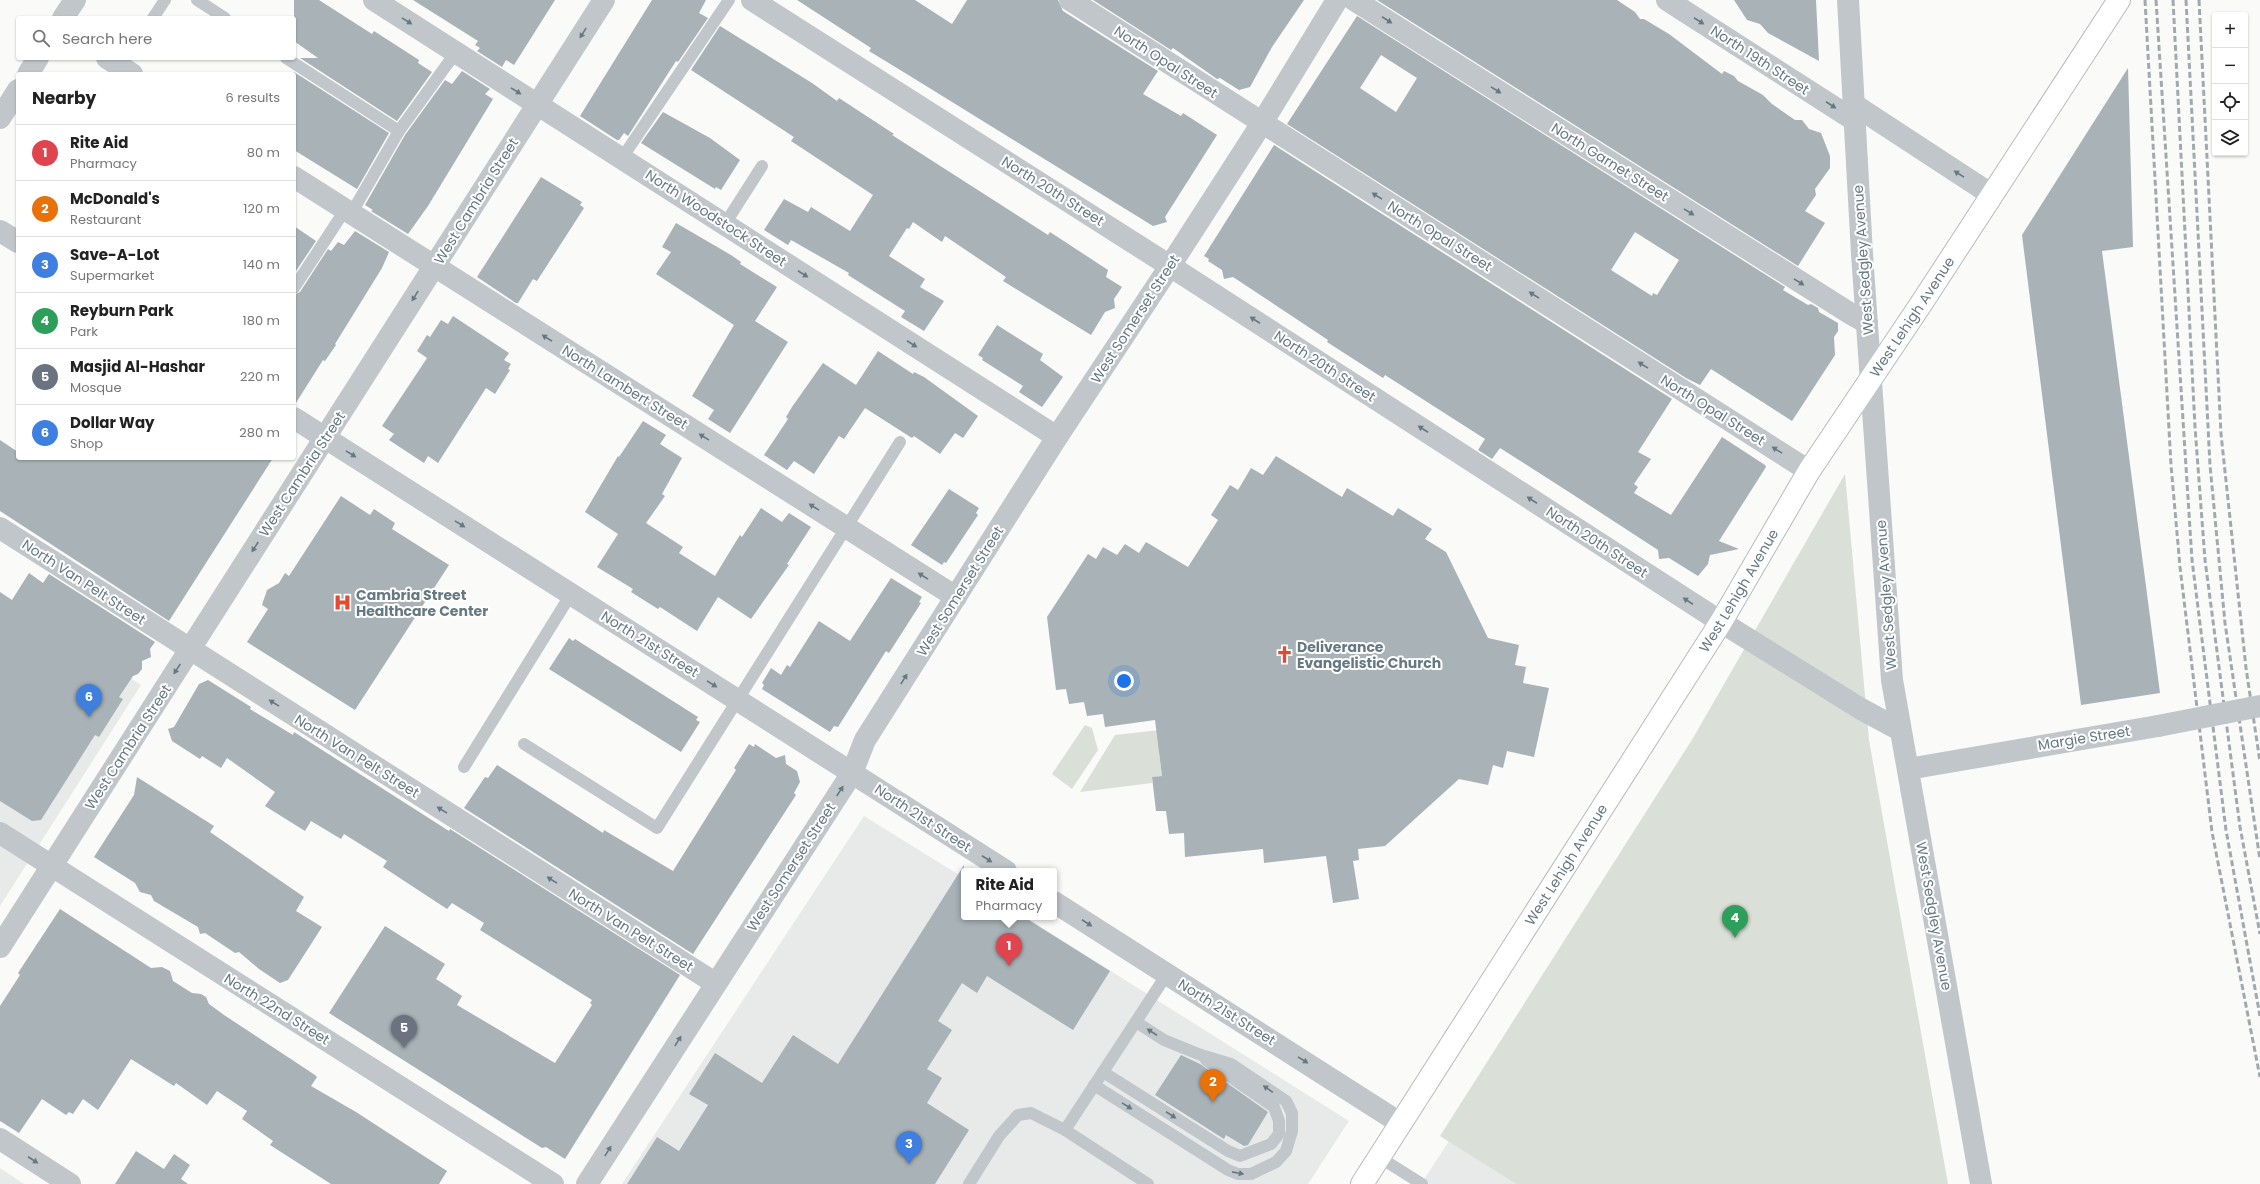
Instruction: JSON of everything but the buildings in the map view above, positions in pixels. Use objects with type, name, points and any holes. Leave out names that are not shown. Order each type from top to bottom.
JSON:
[{"type":"main road","name":"West Lehigh Avenue","points":[[1362,1184],[1720,622],[1810,471],[2119,0]]},
{"type":"street","points":[[65,16],[75,0]]},
{"type":"street","name":"North Woodstock Street","points":[[374,0],[1057,437]]},
{"type":"street","name":"West Cambria Street","points":[[0,948],[604,0]]},
{"type":"street","name":"North 20th Street","points":[[752,0],[1170,266],[1720,622],[1861,710],[1900,730]]},
{"type":"street","name":"North Opal Street","points":[[1070,0],[1810,471]]},
{"type":"street","name":"West Somerset Street","points":[[587,1184],[715,983],[852,773],[865,740],[1057,437],[1262,123],[1337,0]]},
{"type":"street","name":"North Garnet Street","points":[[1354,0],[1831,302],[1867,323]]},
{"type":"street","name":"North 19th Street","points":[[1667,0],[1992,195]]},
{"type":"street","name":"West Sedgley Avenue","points":[[1848,0],[1867,323],[1892,680],[1981,1184]]},
{"type":"street","points":[[29,72],[37,60]]},
{"type":"street","points":[[0,118],[16,93]]},
{"type":"street","name":"North Lambert Street","points":[[296,178],[956,597]]},
{"type":"street","points":[[0,231],[16,241]]},
{"type":"street","name":"North 21st Street","points":[[296,419],[1001,868]]},
{"type":"street","name":"North Van Pelt Street","points":[[0,528],[715,983]]},
{"type":"street","name":"Margie Street","points":[[1908,769],[2158,726],[2260,706]]},
{"type":"street","name":"North 22nd Street","points":[[0,833],[553,1184]]},
{"type":"street","name":"North 21st Street","points":[[1057,904],[1400,1123]]},
{"type":"street","points":[[0,1139],[70,1184]]},
{"type":"lane","points":[[154,16],[165,0]]},
{"type":"lane","points":[[197,0],[222,16]]},
{"type":"lane","points":[[622,158],[729,0]]},
{"type":"lane","points":[[296,285],[348,212],[399,131],[456,52]]},
{"type":"lane","points":[[289,60],[399,131]]},
{"type":"lane","points":[[725,224],[762,166]]},
{"type":"lane","points":[[524,744],[657,828],[845,527],[900,442]]},
{"type":"lane","points":[[464,767],[571,594]]},
{"type":"lane","points":[[1065,1130],[1167,974]]},
{"type":"lane","points":[[1094,1085],[1228,1170],[1238,1174],[1251,1174],[1276,1162],[1286,1151],[1292,1131],[1292,1113],[1286,1101],[1231,1064],[1201,1055],[1164,1040],[1136,1022]]},
{"type":"lane","points":[[1103,1072],[1228,1151],[1240,1156],[1272,1144],[1280,1134],[1279,1121],[1274,1107],[1201,1055]]},
{"type":"lane","points":[[969,1184],[999,1136],[1018,1115],[1031,1113],[1065,1130],[1148,1184]]},
{"type":"lane","points":[[1379,1157],[1422,1184]]},
{"type":"shaded area","points":[[1845,474],[1869,740],[1948,1184],[1516,1184],[1440,1136],[1693,738]]},
{"type":"shaded area","points":[[59,631],[141,685],[0,906],[0,673]]},
{"type":"shaded area","points":[[1085,725],[1092,728],[1098,750],[1072,789],[1052,774]]},
{"type":"shaded area","points":[[1169,729],[1172,750],[1159,752],[1162,776],[1152,777],[1152,783],[1080,792],[1115,735]]},
{"type":"shaded area","points":[[864,816],[961,876],[961,920],[1030,920],[1349,1121],[1308,1184],[622,1184]]},
{"type":"shaded area","points":[[1449,1141],[1516,1184],[1421,1184]]},
{"type":"shaded area","points":[[0,1168],[24,1184],[0,1184]]},
{"type":"railway","points":[[2145,0],[2171,465],[2180,567],[2212,832],[2260,1077]]},
{"type":"railway","points":[[2156,0],[2192,560],[2226,830],[2260,1016]]},
{"type":"railway","points":[[2173,0],[2195,427],[2205,560],[2240,827],[2260,934]]},
{"type":"railway","points":[[2186,0],[2210,465],[2225,623],[2260,860]]},
{"type":"railway","points":[[2199,0],[2221,434],[2246,668],[2260,762]]},
{"type":"place","name":"Cambria Street Healthcare Center","points":[[343,603]]},
{"type":"place","name":"Deliverance Evangelistic Church","points":[[1284,655]]},
{"type":"place","name":"Dollar Way","points":[[89,717]]},
{"type":"place","name":"Reyburn Park","points":[[1735,938]]},
{"type":"place","name":"Rite Aid","points":[[1009,966]]},
{"type":"place","name":"Masjid Al-Hashar","points":[[404,1048]]},
{"type":"place","name":"McDonald's","points":[[1213,1102]]},
{"type":"place","name":"Save-A-Lot","points":[[909,1164]]}]
